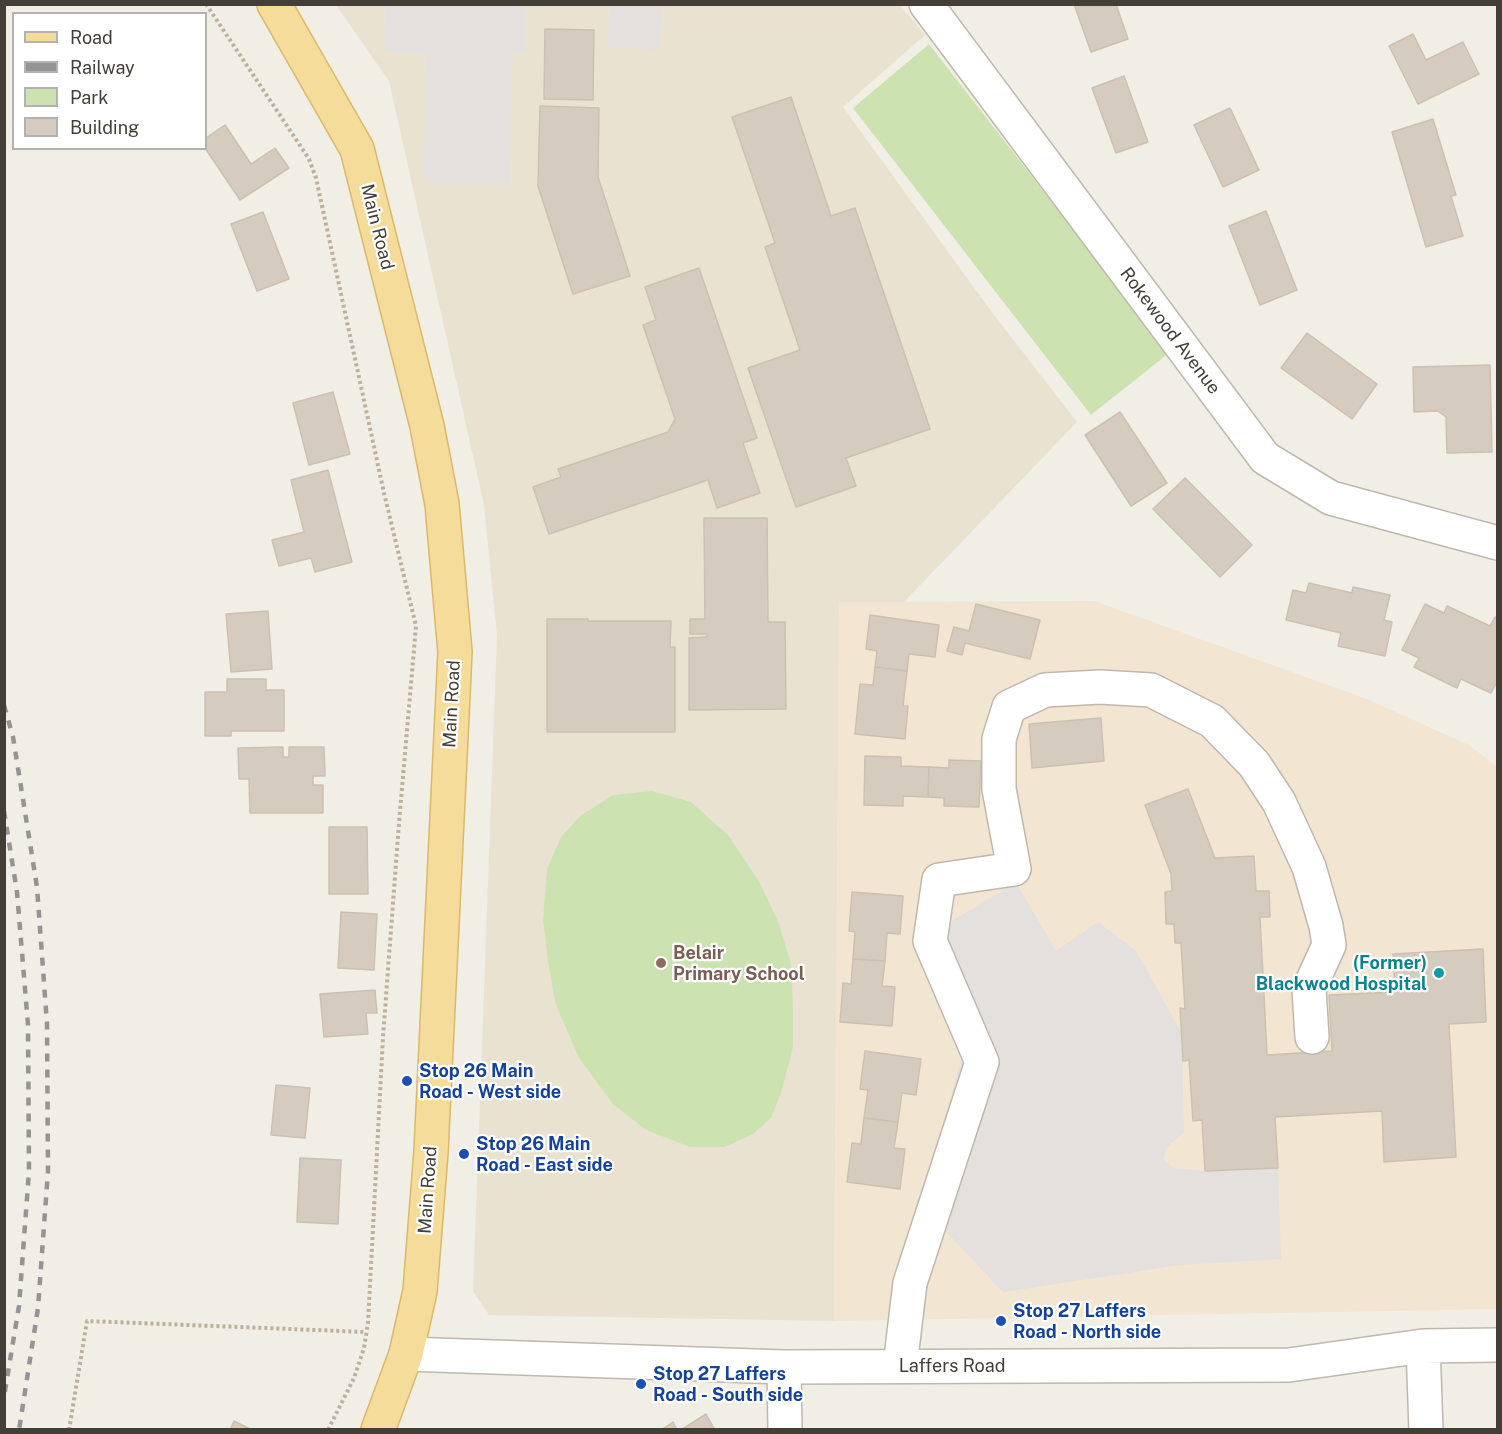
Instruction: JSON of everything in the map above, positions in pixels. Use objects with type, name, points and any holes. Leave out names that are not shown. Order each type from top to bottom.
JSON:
[{"type":"main road","name":"Main Road","points":[[274,4],[357,149],[427,426],[442,504],[455,652],[431,1152],[420,1291],[405,1354],[378,1430]]},
{"type":"street","name":"Rokewood Avenue","points":[[926,4],[1265,458],[1331,498],[1497,543]]},
{"type":"street","points":[[900,1366],[910,1283],[982,1062],[930,941],[939,880],[1014,869],[999,789],[999,739],[1009,707],[1045,690],[1100,687],[1151,690],[1212,721],[1254,764],[1280,802],[1309,867],[1326,926],[1329,945],[1309,989],[1312,1037]]},
{"type":"street","name":"Laffers Road","points":[[405,1354],[784,1367],[1289,1365],[1423,1346],[1497,1345]]},
{"type":"street","points":[[1423,1346],[1426,1430]]},
{"type":"street","points":[[784,1367],[785,1430]]},
{"type":"path","points":[[206,4],[309,159],[316,178],[384,493],[417,626],[384,1025],[368,1323],[364,1348],[354,1378],[328,1430]]},
{"type":"path","points":[[69,1430],[87,1321],[366,1332]]},
{"type":"shaded area","name":"Belair Primary School","points":[[336,5],[900,5],[925,35],[843,107],[991,311],[1077,422],[904,602],[839,602],[834,1321],[489,1315],[473,1291],[497,636],[484,505],[389,81]]},
{"type":"shaded area","points":[[386,5],[525,5],[525,51],[512,51],[510,185],[424,183],[426,53],[385,52]]},
{"type":"shaded area","points":[[610,5],[662,5],[659,50],[608,47]]},
{"type":"shaded area","points":[[1094,601],[1367,699],[1469,745],[1497,767],[1497,1309],[834,1321],[839,602]]},
{"type":"shaded area","points":[[1016,883],[1056,951],[1098,922],[1136,951],[1182,1034],[1184,1132],[1166,1148],[1164,1159],[1173,1168],[1205,1171],[1278,1168],[1281,1259],[1180,1265],[1003,1292],[921,1205],[963,1053],[918,941]]},
{"type":"green space","points":[[929,44],[1169,353],[1091,415],[853,108]]},
{"type":"green space","points":[[652,791],[691,802],[729,836],[760,883],[779,924],[791,964],[793,1047],[781,1093],[771,1118],[753,1134],[725,1147],[690,1147],[646,1130],[613,1104],[579,1058],[556,1005],[543,919],[547,869],[561,837],[580,816],[613,795]]},
{"type":"building","points":[[1074,4],[1116,4],[1128,39],[1091,52]]},
{"type":"building","points":[[545,29],[594,30],[593,100],[544,99]]},
{"type":"building","points":[[1413,34],[1426,60],[1463,42],[1479,74],[1418,104],[1389,46]]},
{"type":"building","points":[[1124,76],[1148,142],[1116,153],[1092,88]]},
{"type":"building","points":[[791,97],[831,216],[855,208],[930,429],[846,458],[856,486],[796,507],[748,368],[800,350],[765,247],[775,243],[732,117]]},
{"type":"building","points":[[540,106],[599,108],[598,177],[630,276],[573,294],[538,186]]},
{"type":"building","points":[[1230,108],[1259,170],[1223,187],[1194,125]]},
{"type":"building","points":[[1433,119],[1456,195],[1451,196],[1463,236],[1426,247],[1392,132]]},
{"type":"building","points":[[225,125],[251,164],[275,148],[289,168],[240,200],[206,150],[207,137]]},
{"type":"building","points":[[1266,211],[1297,290],[1260,305],[1229,226]]},
{"type":"building","points":[[263,212],[289,279],[257,291],[231,224]]},
{"type":"building","points":[[699,268],[757,438],[743,443],[760,493],[717,508],[708,480],[549,534],[533,487],[561,477],[558,469],[668,432],[675,419],[643,325],[656,320],[645,287]]},
{"type":"building","points":[[1307,333],[1377,384],[1352,419],[1281,368]]},
{"type":"building","points":[[1490,365],[1492,452],[1447,453],[1446,417],[1438,411],[1414,412],[1413,367]]},
{"type":"building","points":[[333,392],[350,454],[309,465],[293,403]]},
{"type":"building","points":[[1120,412],[1167,483],[1131,506],[1085,435]]},
{"type":"building","points":[[328,470],[352,562],[315,572],[311,558],[279,566],[272,540],[304,532],[291,480]]},
{"type":"building","points":[[1185,478],[1252,545],[1220,577],[1153,509]]},
{"type":"building","points":[[704,518],[767,518],[768,622],[785,622],[786,709],[689,710],[689,638],[707,637],[707,634],[690,634],[690,619],[705,619]]},
{"type":"building","points":[[1309,583],[1352,593],[1353,587],[1390,595],[1384,620],[1392,622],[1385,656],[1338,646],[1341,633],[1286,620],[1293,590],[1306,593]]},
{"type":"building","points":[[976,604],[1040,620],[1030,659],[965,643],[962,655],[947,651],[954,627],[969,631]]},
{"type":"building","points":[[1425,604],[1444,613],[1447,606],[1490,626],[1495,617],[1498,618],[1498,680],[1491,693],[1461,679],[1457,688],[1414,667],[1419,658],[1402,650]]},
{"type":"building","points":[[268,611],[272,669],[231,672],[226,614]]},
{"type":"building","points":[[870,615],[939,625],[935,657],[909,654],[907,671],[875,667],[877,651],[866,649]]},
{"type":"building","points":[[547,619],[671,621],[670,647],[675,647],[675,732],[547,732]]},
{"type":"building","points":[[875,667],[907,671],[903,706],[908,706],[905,739],[855,734],[860,684],[873,685]]},
{"type":"building","points":[[227,679],[266,679],[266,690],[284,690],[284,731],[231,731],[231,736],[205,736],[205,692],[227,692]]},
{"type":"building","points":[[1101,718],[1104,761],[1032,768],[1029,724]]},
{"type":"building","points":[[283,747],[283,757],[289,757],[289,747],[324,747],[325,776],[313,776],[313,785],[323,785],[323,813],[250,813],[249,779],[239,779],[238,748]]},
{"type":"building","points":[[865,756],[901,757],[901,766],[929,767],[928,797],[903,796],[903,806],[864,805]]},
{"type":"building","points":[[949,760],[981,761],[979,807],[944,806],[944,798],[928,797],[929,767],[949,768]]},
{"type":"building","name":"(Former) Blackwood Hospital","points":[[1188,789],[1215,858],[1254,856],[1256,891],[1269,891],[1270,917],[1260,917],[1267,1055],[1332,1051],[1329,995],[1395,992],[1393,954],[1483,949],[1486,1022],[1449,1024],[1456,1157],[1384,1162],[1382,1111],[1275,1117],[1278,1168],[1205,1171],[1202,1120],[1193,1121],[1189,1060],[1183,1061],[1180,1008],[1185,1009],[1181,943],[1175,943],[1174,924],[1166,924],[1165,892],[1172,891],[1171,874],[1145,805]]},
{"type":"building","points":[[329,827],[367,827],[368,894],[329,894]]},
{"type":"building","points":[[852,892],[903,896],[900,934],[887,933],[885,961],[853,959],[855,932],[849,931]]},
{"type":"building","points":[[341,912],[377,914],[374,970],[338,968]]},
{"type":"building","points":[[853,959],[885,961],[882,986],[895,987],[892,1026],[840,1022],[843,983],[851,984]]},
{"type":"building","points":[[375,990],[377,1013],[366,1013],[368,1034],[324,1037],[320,994]]},
{"type":"building","points":[[865,1051],[921,1059],[916,1095],[902,1093],[898,1122],[864,1118],[868,1090],[860,1089]]},
{"type":"building","points":[[276,1085],[310,1088],[305,1138],[271,1135]]},
{"type":"building","points":[[864,1118],[898,1122],[894,1148],[905,1149],[900,1189],[847,1182],[852,1143],[861,1144]]},
{"type":"building","points":[[300,1158],[341,1160],[338,1224],[297,1222]]},
{"type":"building","points":[[706,1414],[715,1430],[681,1430]]},
{"type":"building","points":[[234,1421],[252,1430],[230,1430]]},
{"type":"building","points":[[673,1422],[677,1430],[661,1430]]},
{"type":"railway","points":[[4,705],[13,737],[37,887],[47,1024],[48,1171],[38,1308],[19,1430]]},
{"type":"railway","points":[[4,811],[17,892],[28,1025],[29,1171],[19,1306],[4,1397]]},
{"type":"place","name":"Belair Primary School","points":[[661,963]]},
{"type":"place","name":"(Former) Blackwood Hospital","points":[[1439,973]]},
{"type":"place","name":"Stop 26 Main Road - West side","points":[[407,1081]]},
{"type":"place","name":"Stop 26 Main Road - East side","points":[[464,1154]]},
{"type":"place","name":"Stop 27 Laffers Road - North side","points":[[1001,1321]]},
{"type":"place","name":"Stop 27 Laffers Road - South side","points":[[641,1384]]}]
